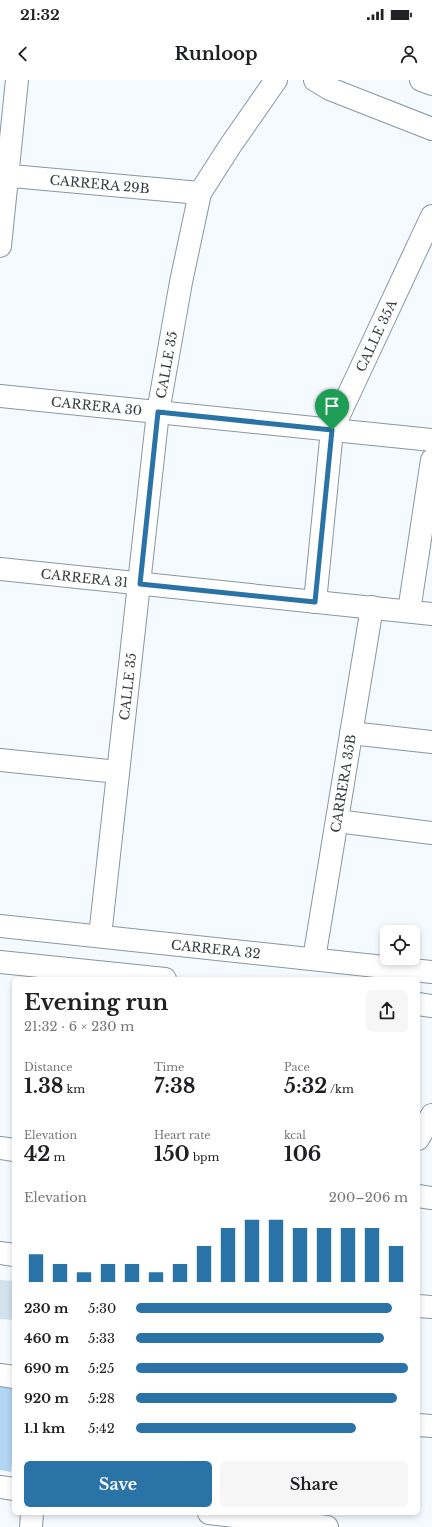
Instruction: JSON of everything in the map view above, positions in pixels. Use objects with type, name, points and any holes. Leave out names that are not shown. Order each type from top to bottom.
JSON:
[{"type":"street","points":[[0,246],[4,175],[17,80]]},
{"type":"street","name":"CALLE 35","points":[[100,936],[158,412],[181,282],[200,193],[230,146],[276,80]]},
{"type":"street","points":[[421,80],[432,84]]},
{"type":"street","points":[[323,83],[432,129]]},
{"type":"street","name":"CARRERA 29B","points":[[4,175],[200,193]]},
{"type":"street","name":"CALLE 35A","points":[[315,602],[332,430],[432,216]]},
{"type":"street","name":"CARRERA 30","points":[[0,396],[432,440]]},
{"type":"street","points":[[409,611],[432,460]]},
{"type":"street","name":"CARRERA 31","points":[[0,569],[432,614]]},
{"type":"street","name":"CARRERA 35B","points":[[314,959],[372,607]]},
{"type":"street","points":[[351,733],[432,742]]},
{"type":"street","points":[[0,760],[118,772]]},
{"type":"street","points":[[337,821],[432,833]]},
{"type":"street","name":"CARRERA 32","points":[[0,926],[432,972]]},
{"type":"street","points":[[0,962],[88,975],[126,977]]},
{"type":"street","points":[[420,1004],[432,1006]]},
{"type":"street","points":[[420,1136],[432,1115]]},
{"type":"street","points":[[0,1148],[12,1150]]},
{"type":"street","points":[[420,1196],[432,1198]]},
{"type":"street","points":[[0,1253],[12,1255]]},
{"type":"street","points":[[420,1306],[432,1307]]},
{"type":"street","points":[[0,1374],[12,1377]]},
{"type":"street","points":[[420,1425],[432,1426]]},
{"type":"street","points":[[0,1487],[12,1489]]},
{"type":"street","points":[[31,1527],[32,1515]]},
{"type":"street","points":[[226,1515],[326,1527]]},
{"type":"shaded area","points":[[0,1380],[12,1381],[12,1462],[11,1472],[0,1470]]},
{"type":"building","points":[[0,1280],[12,1281],[12,1320],[0,1319]]},
{"type":"route","points":[[158,412],[332,430],[315,602],[140,584],[158,412]]}]
